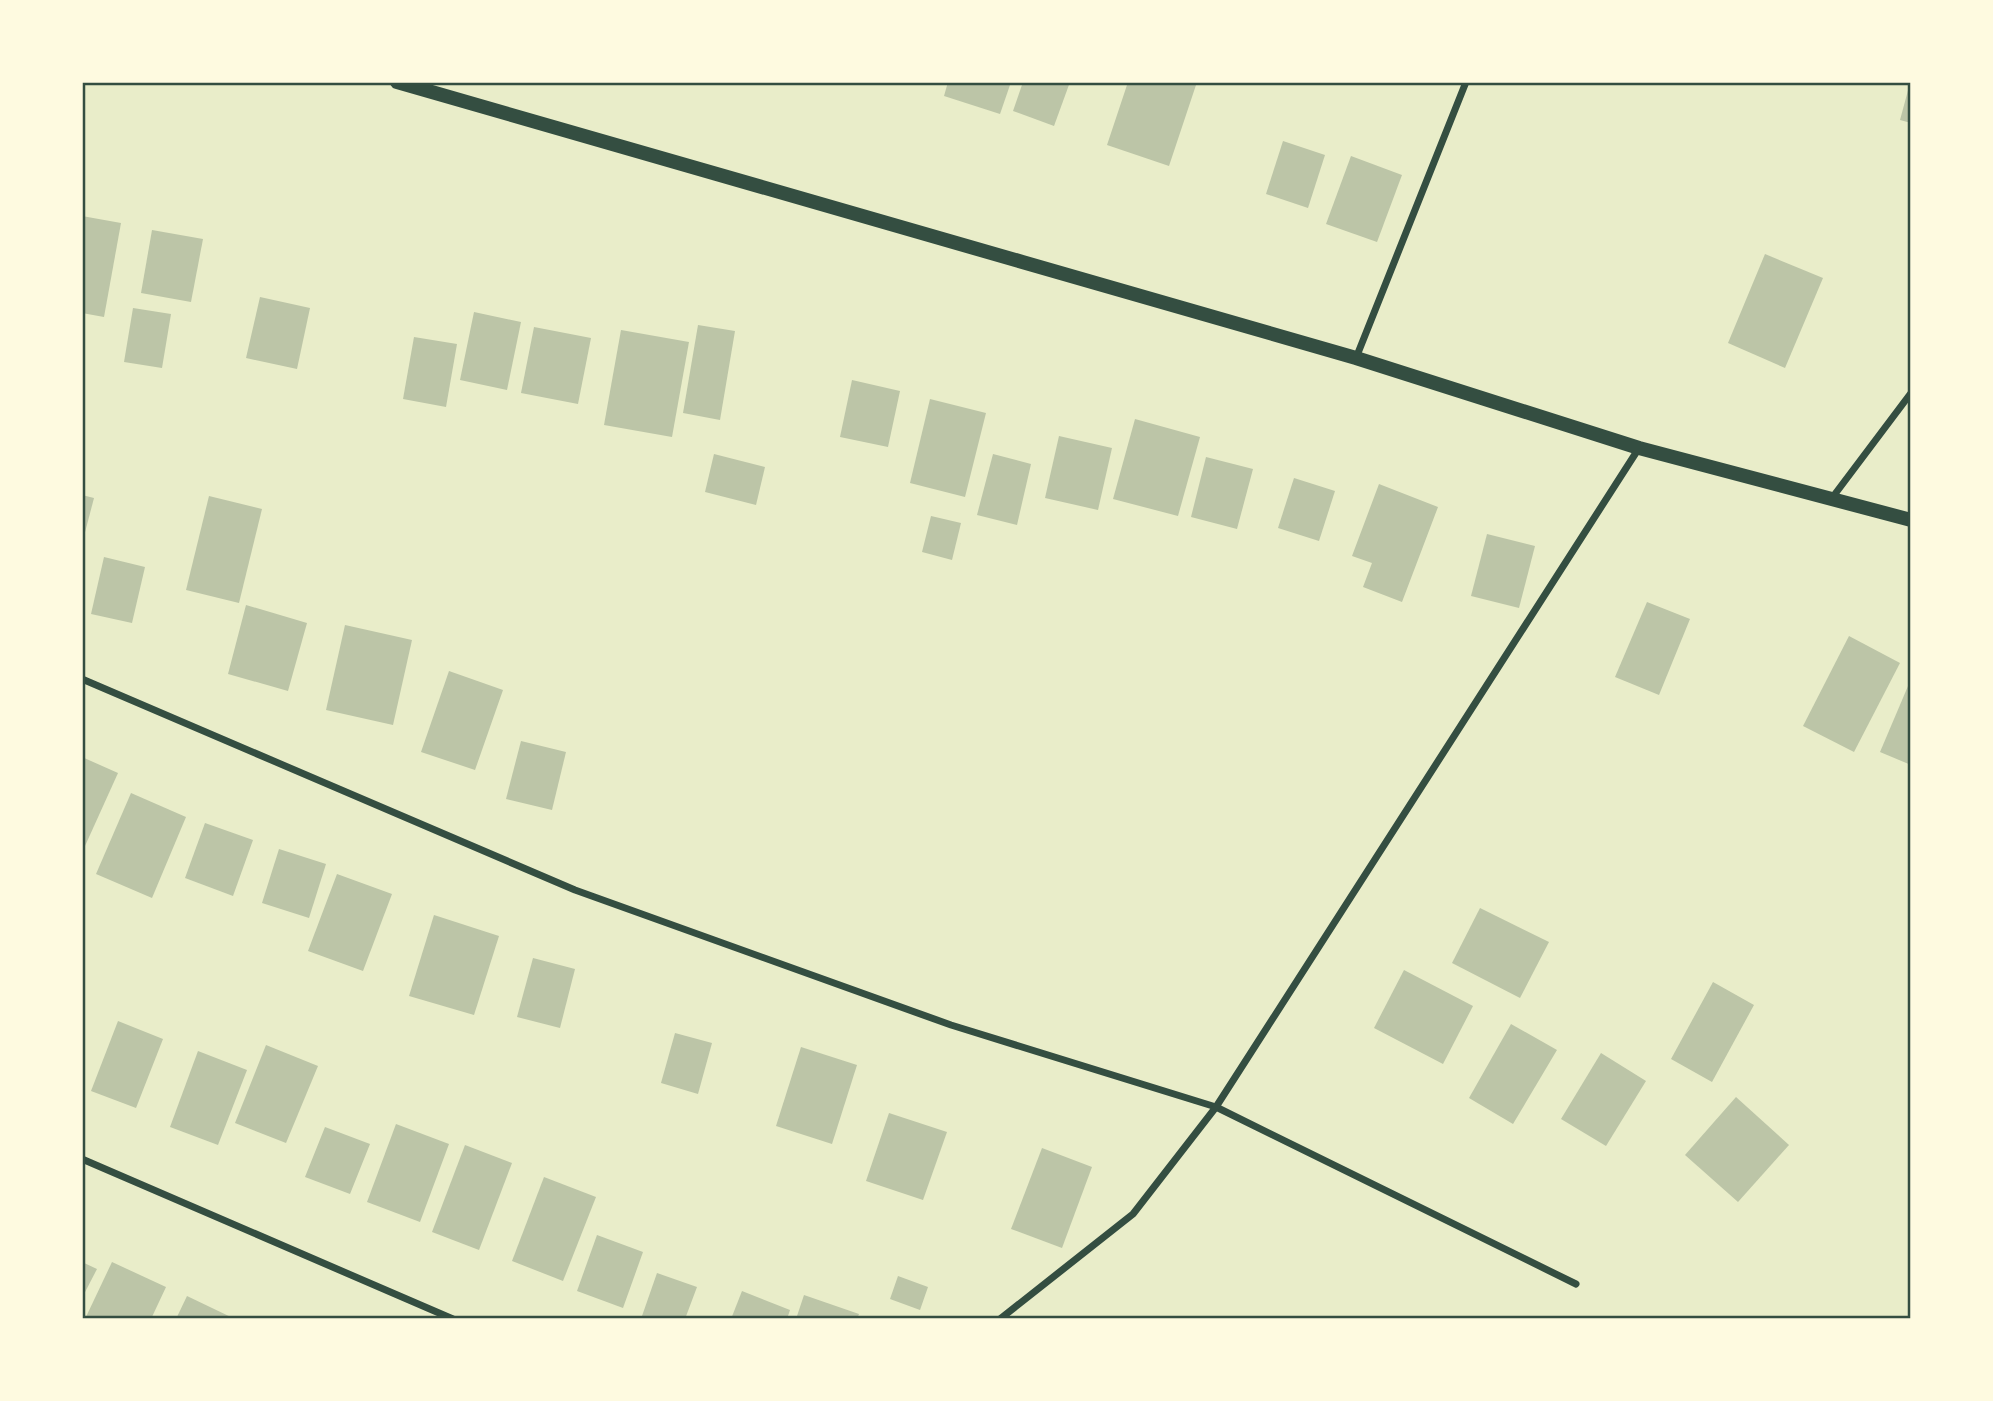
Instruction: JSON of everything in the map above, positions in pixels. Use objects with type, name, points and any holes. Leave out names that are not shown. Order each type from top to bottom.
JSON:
[{"type":"main road","points":[[397,82],[1356,358],[1639,448],[1911,520]]},
{"type":"street","points":[[1356,358],[1466,82]]},
{"type":"street","points":[[1832,498],[1911,393]]},
{"type":"street","points":[[1000,1319],[1133,1214],[1216,1107],[1639,448]]},
{"type":"street","points":[[82,679],[575,890],[951,1025],[1216,1107],[1576,1284]]},
{"type":"street","points":[[82,1159],[453,1319]]},
{"type":"building","points":[[948,82],[1011,82],[1000,114],[944,96]]},
{"type":"building","points":[[1023,82],[1070,82],[1054,126],[1013,111]]},
{"type":"building","points":[[1128,82],[1197,82],[1169,166],[1107,145]]},
{"type":"building","points":[[1911,83],[1911,123],[1900,120]]},
{"type":"building","points":[[1283,141],[1325,155],[1308,208],[1266,194]]},
{"type":"building","points":[[1351,156],[1402,175],[1377,242],[1326,224]]},
{"type":"building","points":[[82,216],[121,223],[104,317],[82,313]]},
{"type":"building","points":[[152,230],[203,239],[191,302],[141,293]]},
{"type":"building","points":[[1765,254],[1823,278],[1785,368],[1728,343]]},
{"type":"building","points":[[260,297],[310,308],[297,369],[246,358]]},
{"type":"building","points":[[133,308],[171,314],[162,368],[124,362]]},
{"type":"building","points":[[474,312],[521,322],[507,390],[460,380]]},
{"type":"building","points":[[698,325],[735,331],[720,420],[683,413]]},
{"type":"building","points":[[534,327],[591,338],[578,404],[521,393]]},
{"type":"building","points":[[621,330],[689,342],[672,437],[604,425]]},
{"type":"building","points":[[414,337],[457,344],[446,407],[403,399]]},
{"type":"building","points":[[852,380],[900,391],[888,447],[840,437]]},
{"type":"building","points":[[930,399],[986,413],[965,497],[910,483]]},
{"type":"building","points":[[1135,419],[1200,437],[1178,516],[1113,499]]},
{"type":"building","points":[[1059,436],[1112,448],[1098,510],[1045,498]]},
{"type":"building","points":[[714,454],[765,467],[756,505],[705,492]]},
{"type":"building","points":[[993,454],[1031,464],[1017,525],[977,515]]},
{"type":"building","points":[[1206,457],[1253,469],[1237,529],[1191,517]]},
{"type":"building","points":[[1294,478],[1335,491],[1319,541],[1278,528]]},
{"type":"building","points":[[1379,484],[1438,507],[1402,602],[1363,587],[1372,563],[1352,556]]},
{"type":"building","points":[[82,495],[94,498],[83,540],[82,540]]},
{"type":"building","points":[[209,496],[262,509],[239,603],[186,590]]},
{"type":"building","points":[[931,516],[961,523],[952,560],[922,552]]},
{"type":"building","points":[[1487,534],[1535,546],[1519,608],[1471,596]]},
{"type":"building","points":[[104,557],[145,567],[132,623],[91,614]]},
{"type":"building","points":[[1647,602],[1690,619],[1659,695],[1615,677]]},
{"type":"building","points":[[246,605],[307,623],[288,691],[228,674]]},
{"type":"building","points":[[345,625],[412,640],[393,725],[326,710]]},
{"type":"building","points":[[1849,636],[1900,663],[1854,752],[1803,726]]},
{"type":"building","points":[[449,671],[503,690],[475,770],[421,752]]},
{"type":"building","points":[[1911,679],[1911,765],[1880,752]]},
{"type":"building","points":[[521,741],[566,752],[552,810],[506,799]]},
{"type":"building","points":[[82,757],[118,773],[85,846],[82,845]]},
{"type":"building","points":[[131,793],[186,817],[152,898],[96,874]]},
{"type":"building","points":[[205,823],[253,840],[233,896],[185,878]]},
{"type":"building","points":[[279,849],[326,864],[309,918],[262,903]]},
{"type":"building","points":[[337,874],[392,894],[363,971],[308,951]]},
{"type":"building","points":[[1480,908],[1549,942],[1520,998],[1452,963]]},
{"type":"building","points":[[434,915],[499,936],[474,1015],[409,996]]},
{"type":"building","points":[[533,958],[575,969],[560,1028],[517,1017]]},
{"type":"building","points":[[1404,970],[1473,1006],[1443,1064],[1374,1028]]},
{"type":"building","points":[[1713,982],[1754,1005],[1712,1082],[1671,1059]]},
{"type":"building","points":[[118,1021],[163,1039],[136,1108],[91,1091]]},
{"type":"building","points":[[1511,1024],[1557,1050],[1513,1124],[1469,1098]]},
{"type":"building","points":[[675,1033],[712,1043],[698,1094],[661,1083]]},
{"type":"building","points":[[266,1045],[318,1066],[286,1143],[235,1123]]},
{"type":"building","points":[[801,1047],[857,1065],[832,1144],[776,1126]]},
{"type":"building","points":[[198,1051],[247,1070],[218,1145],[170,1127]]},
{"type":"building","points":[[1601,1053],[1646,1081],[1606,1146],[1561,1119]]},
{"type":"building","points":[[1736,1097],[1789,1145],[1738,1202],[1685,1155]]},
{"type":"building","points":[[889,1113],[947,1132],[923,1200],[866,1181]]},
{"type":"building","points":[[396,1124],[449,1144],[420,1222],[367,1202]]},
{"type":"building","points":[[325,1127],[370,1144],[350,1194],[305,1177]]},
{"type":"building","points":[[465,1145],[512,1163],[479,1250],[432,1232]]},
{"type":"building","points":[[1042,1148],[1092,1167],[1062,1248],[1011,1229]]},
{"type":"building","points":[[544,1177],[596,1197],[563,1281],[512,1261]]},
{"type":"building","points":[[597,1235],[643,1252],[623,1308],[577,1291]]},
{"type":"building","points":[[82,1262],[97,1269],[82,1298]]},
{"type":"building","points":[[112,1262],[166,1287],[151,1319],[85,1319]]},
{"type":"building","points":[[657,1273],[697,1287],[685,1319],[649,1319],[642,1316]]},
{"type":"building","points":[[898,1276],[928,1287],[920,1310],[890,1299]]},
{"type":"building","points":[[742,1291],[790,1310],[787,1319],[731,1319]]},
{"type":"building","points":[[804,1295],[859,1314],[857,1319],[796,1319]]},
{"type":"building","points":[[187,1296],[235,1319],[176,1319]]}]
